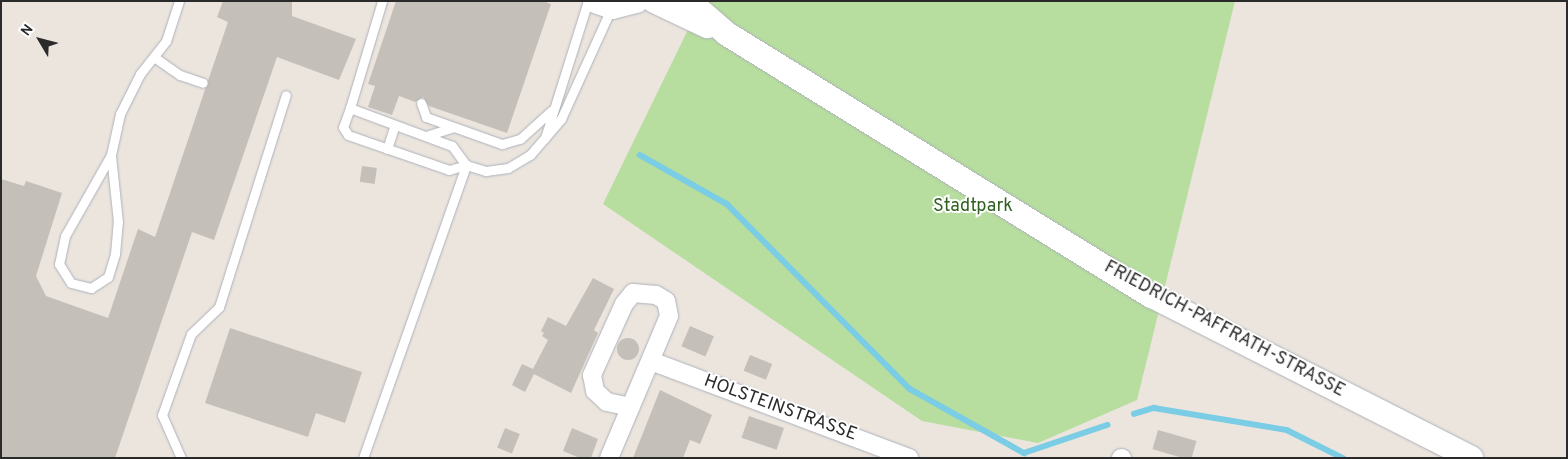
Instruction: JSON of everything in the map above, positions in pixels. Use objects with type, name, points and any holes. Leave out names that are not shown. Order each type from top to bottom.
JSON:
[{"type":"main road","points":[[604,4],[636,1]]},
{"type":"main road","name":"FRIEDRICH-PAFFRATH-STRASSE","points":[[654,1],[690,20],[727,34]]},
{"type":"main road","name":"FRIEDRICH-PAFFRATH-STRASSE","points":[[689,1],[727,34],[1152,296],[1471,458]]},
{"type":"street","points":[[609,458],[669,316],[666,300],[656,295],[633,293],[624,304],[592,375],[595,391],[607,402],[630,407]]},
{"type":"street","name":"HOLSTEINSTRASSE","points":[[651,361],[909,458]]},
{"type":"lane","points":[[111,155],[118,222],[115,254],[108,277],[91,288],[70,283],[59,264],[65,236],[111,155],[120,114],[140,74],[166,41],[179,1]]},
{"type":"lane","points":[[382,1],[344,132],[449,170],[466,165],[486,170],[508,168],[530,155],[562,119],[604,4]]},
{"type":"lane","points":[[544,140],[551,111],[588,1]]},
{"type":"lane","points":[[154,57],[180,74],[203,83]]},
{"type":"lane","points":[[181,458],[162,415],[191,334],[219,307],[286,95]]},
{"type":"lane","points":[[421,103],[426,117],[502,144],[520,139],[551,111]]},
{"type":"lane","points":[[350,108],[452,146],[466,165]]},
{"type":"lane","points":[[387,149],[395,125]]},
{"type":"lane","points":[[426,136],[453,127]]},
{"type":"lane","points":[[363,458],[466,165]]},
{"type":"green space","name":"Stadtpark","points":[[702,1],[1235,1],[1137,400],[1038,443],[922,421],[603,204]]},
{"type":"building","points":[[223,1],[292,1],[292,16],[356,39],[339,80],[277,57],[214,240],[192,232],[115,458],[1,458],[1,179],[24,186],[26,181],[62,193],[36,276],[46,296],[108,318],[138,229],[155,237],[228,22],[217,17]]},
{"type":"building","points":[[396,1],[543,1],[551,4],[507,133],[429,106],[423,97],[415,102],[399,96],[392,115],[368,107],[375,86],[368,84]]},
{"type":"building","points":[[362,166],[377,168],[375,184],[360,182]]},
{"type":"building","points":[[593,278],[614,289],[594,330],[598,333],[571,393],[534,374],[525,392],[512,385],[522,364],[533,369],[548,340],[542,336],[544,333],[541,331],[548,317],[566,326]]},
{"type":"building","points":[[690,326],[714,336],[705,356],[681,346]]},
{"type":"building","points":[[230,328],[362,372],[345,423],[316,413],[308,437],[205,403]]},
{"type":"building","points":[[628,338],[636,341],[639,349],[636,357],[628,360],[620,357],[617,349],[620,341]]},
{"type":"building","points":[[750,355],[772,364],[766,380],[744,371]]},
{"type":"building","points":[[660,390],[712,415],[700,444],[690,440],[683,458],[633,458]]},
{"type":"building","points":[[749,416],[784,428],[776,450],[742,438]]},
{"type":"building","points":[[505,428],[520,434],[512,453],[497,447]]},
{"type":"building","points":[[572,428],[598,439],[591,458],[580,458],[563,451]]},
{"type":"building","points":[[1158,430],[1196,441],[1192,458],[1183,458],[1152,449]]},
{"type":"waterway","points":[[640,155],[727,204],[910,389],[1024,453],[1107,425]]},
{"type":"waterway","points":[[1134,414],[1154,408],[1287,430],[1343,458]]}]
